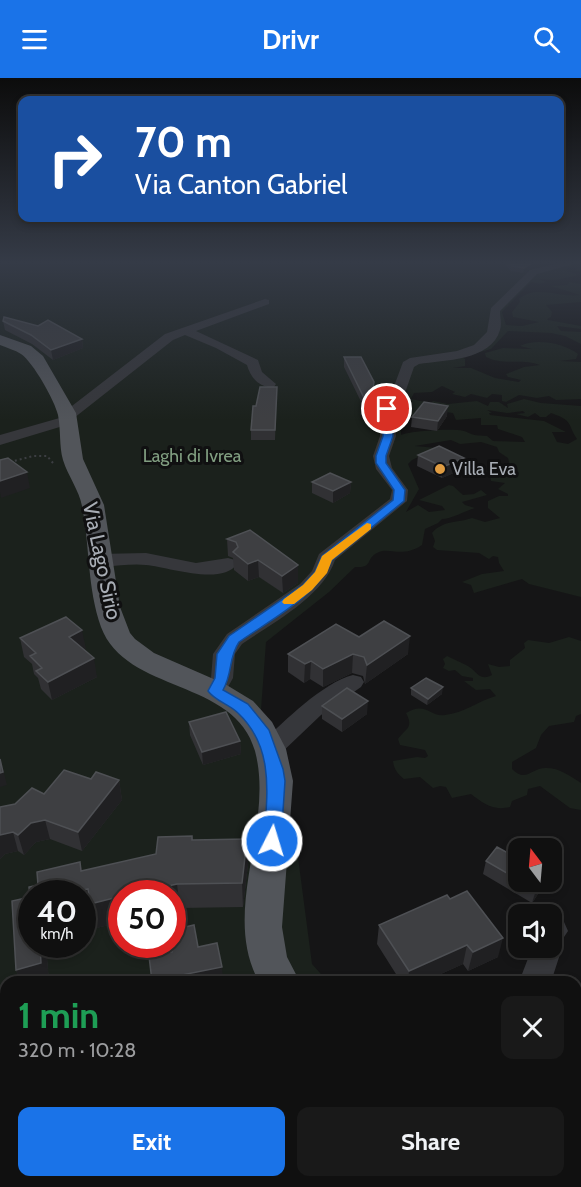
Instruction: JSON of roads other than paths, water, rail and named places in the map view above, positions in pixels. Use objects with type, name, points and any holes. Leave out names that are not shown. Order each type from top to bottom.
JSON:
[{"type":"main road","name":"Via Lago Sirio","points":[[0,340],[25,349],[38,359],[68,416],[73,459],[93,505],[107,607],[117,633],[125,645],[144,659],[215,691],[243,708],[261,730],[270,749],[277,781],[263,927],[268,961],[277,976]]},
{"type":"street","points":[[0,440],[68,416],[169,337],[228,316]]},
{"type":"street","points":[[215,691],[222,678],[224,654],[234,639],[307,588],[321,573],[327,558],[398,501],[400,490],[384,469],[381,456],[388,436],[389,401],[399,390],[408,365],[415,361],[470,351],[486,342],[494,332],[495,316]]},
{"type":"street","points":[[186,331],[220,345],[253,363],[256,374],[269,384]]},
{"type":"street","points":[[99,560],[144,559],[187,569],[216,568],[228,564]]},
{"type":"street","points":[[270,749],[313,709],[353,682]]},
{"type":"street","points":[[537,976],[544,958]]},
{"type":"place","name":"Villa Eva","points":[[440,469]]},
{"type":"park label","name":"Laghi di Ivrea","points":[[192,456]]}]
